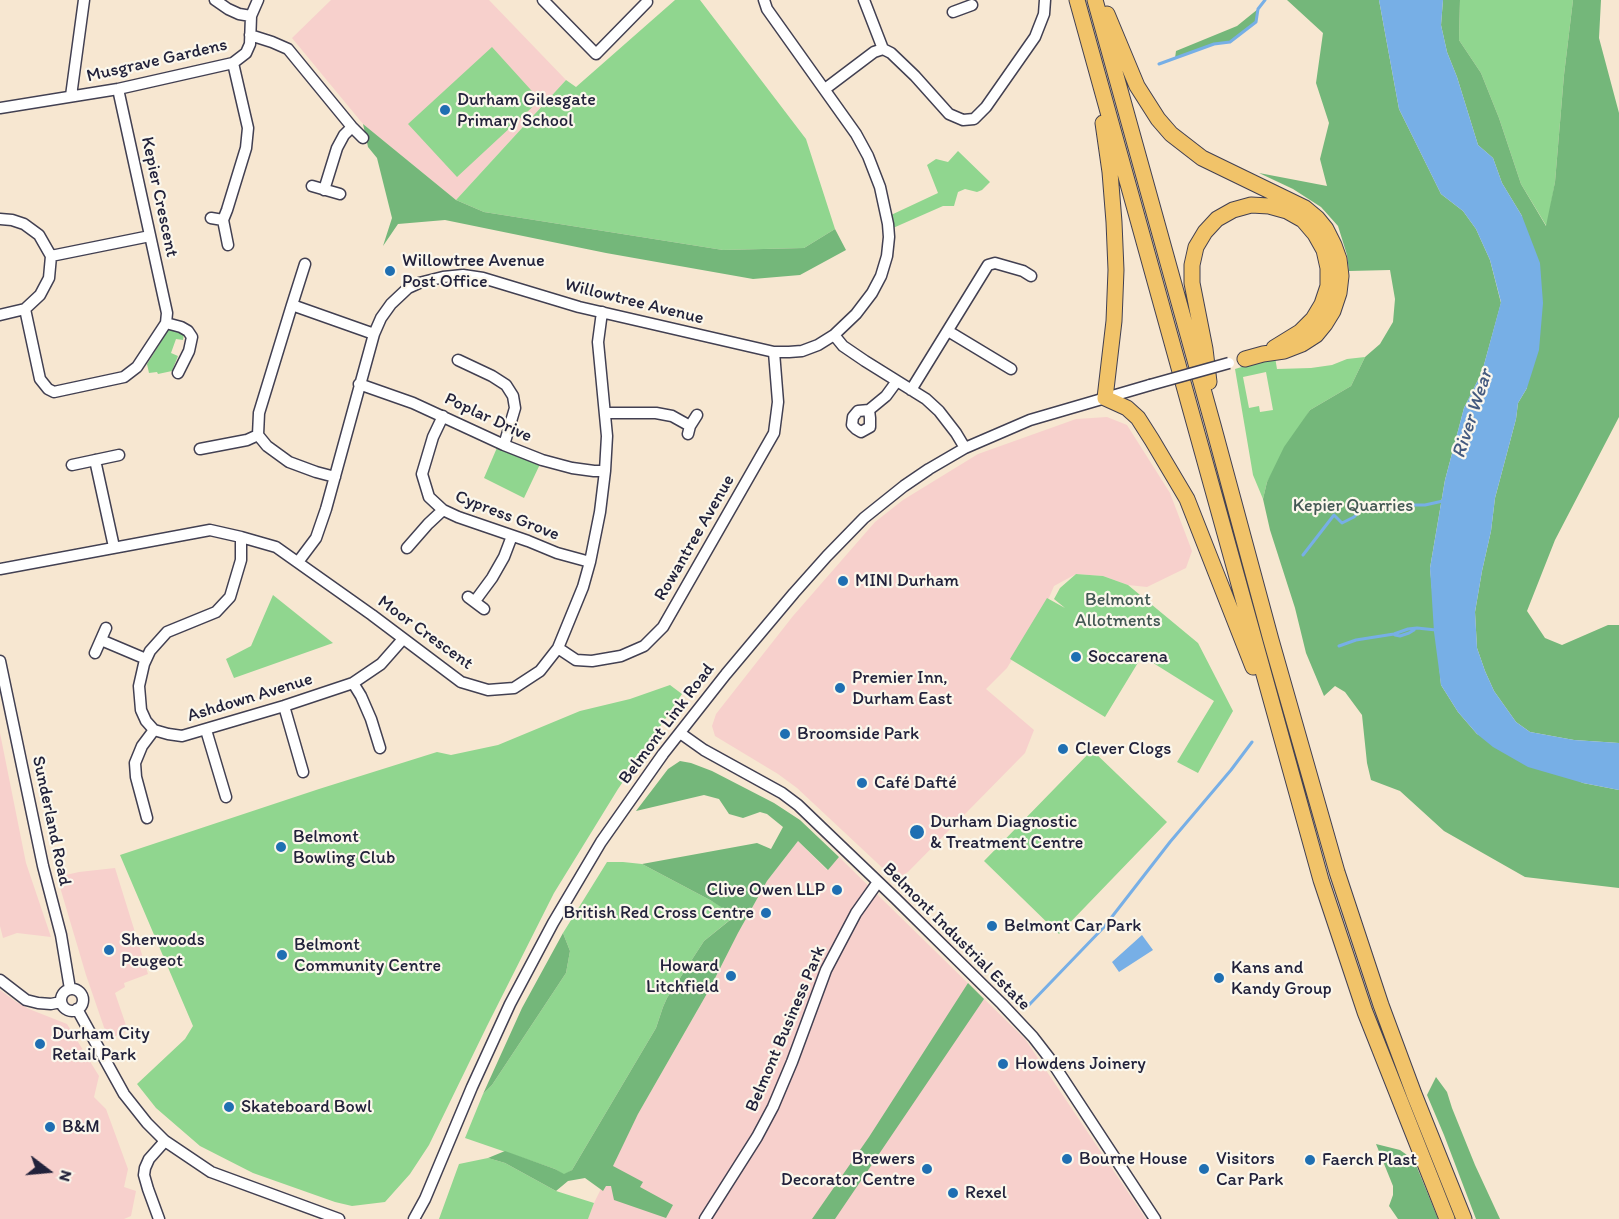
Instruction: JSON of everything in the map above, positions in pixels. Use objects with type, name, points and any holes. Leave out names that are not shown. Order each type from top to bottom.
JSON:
[{"type":"highway","points":[[1077,0],[1321,880],[1365,1012],[1447,1219]]},
{"type":"highway","points":[[1095,0],[1270,640],[1337,873],[1414,1094],[1464,1219]]},
{"type":"highway","points":[[1101,0],[1137,86],[1158,119],[1171,134],[1202,158],[1305,208],[1326,229],[1334,245],[1341,276],[1339,293],[1333,311],[1325,324],[1302,344],[1284,351],[1245,359]]},
{"type":"highway","points":[[1094,59],[1110,172],[1116,270],[1114,321],[1105,398],[1127,408],[1137,418],[1187,499],[1253,668],[1292,778]]},
{"type":"highway","points":[[1213,425],[1205,349],[1192,283],[1192,265],[1196,247],[1205,232],[1217,219],[1233,210],[1251,206],[1269,206],[1287,211],[1303,220],[1320,242],[1328,268],[1328,286],[1322,304],[1313,319],[1300,332],[1263,354]]},
{"type":"street","name":"Musgrave Gardens","points":[[71,96],[84,0]]},
{"type":"street","name":"Musgrave Gardens","points":[[215,0],[239,14],[251,16]]},
{"type":"street","name":"Musgrave Gardens","points":[[0,108],[118,89],[233,63],[246,53],[250,44],[251,16],[258,0]]},
{"type":"street","points":[[543,0],[596,54],[647,2]]},
{"type":"street","name":"Willowtree Avenue","points":[[298,562],[316,538],[326,509],[374,334],[391,304],[408,288],[442,277],[463,275],[483,278],[602,312],[774,352],[802,351],[818,345],[834,335],[856,314],[872,293],[881,276],[887,256],[889,237],[886,209],[880,187],[868,156],[844,116],[767,9],[764,0]]},
{"type":"street","points":[[864,0],[883,49],[891,53],[949,114],[963,120],[974,119],[986,107],[1035,37],[1044,14],[1045,0]]},
{"type":"street","points":[[250,35],[288,49],[363,138]]},
{"type":"street","points":[[825,89],[874,52],[883,49]]},
{"type":"street","points":[[228,245],[217,219],[227,210],[246,148],[248,128],[233,63]]},
{"type":"street","name":"Kepier Crescent","points":[[118,89],[166,318]]},
{"type":"street","points":[[324,190],[337,148],[344,135],[352,127]]},
{"type":"street","points":[[312,186],[340,194]]},
{"type":"street","points":[[0,219],[24,224],[39,235],[51,256],[49,278],[40,295],[26,309],[0,315]]},
{"type":"street","points":[[51,256],[150,236]]},
{"type":"street","points":[[305,264],[259,413],[258,435],[267,446],[288,462],[335,477]]},
{"type":"street","points":[[911,390],[988,265],[1002,265],[1023,271],[1031,276]]},
{"type":"street","points":[[292,305],[374,334]]},
{"type":"street","points":[[26,309],[37,372],[43,385],[54,392],[124,377],[137,367],[166,318],[188,331],[192,337],[189,351],[178,373]]},
{"type":"street","name":"Moor Crescent","points":[[0,569],[210,530],[241,537],[276,547],[461,682],[488,690],[514,688],[540,671],[558,648],[591,562],[600,512],[607,436],[598,342],[602,312]]},
{"type":"street","points":[[948,331],[1011,369]]},
{"type":"street","points":[[834,335],[843,346],[926,399],[939,411],[965,448]]},
{"type":"street","name":"Rowantree Avenue","points":[[558,648],[576,660],[592,661],[621,656],[644,645],[663,627],[774,433],[778,402],[774,352]]},
{"type":"street","name":"Belmont Link Road","points":[[414,1219],[425,1199],[510,1004],[553,923],[608,833],[663,754],[737,660],[827,556],[864,518],[904,486],[965,448],[1030,420],[1245,359]]},
{"type":"street","points":[[458,360],[499,380],[506,385],[513,396],[515,408],[504,445]]},
{"type":"street","points":[[869,410],[886,396],[897,381]]},
{"type":"street","name":"Poplar Drive","points":[[359,384],[414,403],[542,460],[572,468],[605,471]]},
{"type":"street","points":[[606,413],[656,413],[672,416],[689,430],[697,415]]},
{"type":"street","name":"Cypress Grove","points":[[443,416],[422,474],[429,497],[443,510],[458,517],[558,553],[591,562]]},
{"type":"street","points":[[201,450],[247,440],[258,435]]},
{"type":"street","points":[[72,465],[119,455]]},
{"type":"street","points":[[95,460],[114,547]]},
{"type":"street","points":[[408,549],[428,524],[443,510]]},
{"type":"street","points":[[484,609],[471,599],[492,578],[504,557],[512,536]]},
{"type":"street","points":[[147,818],[136,777],[135,763],[142,746],[154,730],[146,721],[141,710],[139,686],[146,658],[167,632],[216,612],[230,597],[241,560],[241,537]]},
{"type":"street","points":[[95,653],[106,628]]},
{"type":"street","name":"Ashdown Avenue","points":[[154,730],[182,736],[353,683],[381,664],[403,639]]},
{"type":"street","points":[[101,640],[146,658]]},
{"type":"street","name":"Sunderland Road","points":[[0,661],[5,706],[61,935],[70,989]]},
{"type":"street","points":[[353,683],[371,719],[380,748]]},
{"type":"street","points":[[284,706],[303,772]]},
{"type":"street","points":[[206,730],[226,797]]},
{"type":"street","name":"Belmont Industrial Estate","points":[[680,733],[704,750],[782,793],[798,805],[1002,1004],[1050,1059],[1155,1219]]},
{"type":"street","name":"Belmont Business Park","points":[[705,1219],[757,1137],[773,1107],[826,970],[856,913],[878,882]]},
{"type":"street","points":[[0,980],[26,1000],[51,1004],[61,1002]]},
{"type":"street","points":[[70,989],[82,995],[82,1003],[77,1009],[69,1010],[62,1006],[61,1002],[64,992],[70,989]]},
{"type":"street","points":[[77,1009],[131,1105],[165,1141],[211,1172],[339,1219]]},
{"type":"street","points":[[159,1219],[144,1175],[149,1159],[165,1141]]},
{"type":"shaded area","name":"Durham Gilesgate Primary School","points":[[331,0],[489,0],[566,80],[456,200],[363,124],[292,38]]},
{"type":"shaded area","points":[[1107,417],[1127,425],[1170,493],[1192,551],[1186,568],[1147,587],[1128,585],[1103,576],[1076,574],[1054,586],[1007,668],[986,689],[1034,730],[1025,753],[908,872],[901,876],[890,875],[797,788],[715,736],[712,726],[716,714],[793,616],[875,522],[903,500],[978,454],[1076,419]]},
{"type":"shaded area","points":[[0,733],[26,863],[51,937],[17,933],[3,938],[0,926]]},
{"type":"shaded area","points":[[798,841],[827,870],[839,857],[1025,1039],[1146,1219],[588,1219],[638,1114],[709,990],[738,933],[767,881]]},
{"type":"shaded area","points":[[115,868],[148,974],[124,983],[125,987],[115,993],[128,1031],[108,1039],[57,877]]},
{"type":"shaded area","points":[[0,990],[29,1009],[67,1024],[99,1076],[94,1097],[106,1109],[128,1169],[124,1187],[136,1191],[131,1216],[124,1219],[0,1219]]},
{"type":"green space","points":[[675,0],[700,0],[806,139],[835,229],[804,248],[723,250],[484,212],[456,200],[566,80],[576,87]]},
{"type":"green space","name":"Kepier Quarries","points":[[1287,0],[1379,0],[1399,109],[1441,194],[1463,211],[1476,229],[1490,260],[1501,303],[1482,372],[1464,408],[1445,480],[1430,568],[1441,685],[1458,712],[1477,734],[1583,783],[1619,790],[1619,888],[1525,877],[1444,831],[1400,791],[1371,780],[1362,715],[1345,692],[1335,686],[1324,696],[1306,653],[1295,608],[1270,530],[1263,499],[1267,482],[1284,447],[1310,410],[1351,386],[1365,357],[1380,344],[1393,322],[1395,299],[1390,270],[1349,271],[1347,255],[1338,226],[1321,207],[1293,189],[1259,173],[1327,186],[1320,159],[1329,123],[1316,83],[1323,33]]},
{"type":"green space","points":[[1443,0],[1460,0],[1459,40],[1481,73],[1521,184],[1546,226],[1555,182],[1573,0],[1601,0],[1599,38],[1619,113],[1619,417],[1555,540],[1527,611],[1545,638],[1562,645],[1608,625],[1619,625],[1619,743],[1574,740],[1530,732],[1516,722],[1494,691],[1477,648],[1475,612],[1495,498],[1516,419],[1518,403],[1527,388],[1522,216],[1502,183],[1493,158],[1478,145],[1447,52],[1441,25]]},
{"type":"green space","points":[[1460,0],[1573,0],[1555,182],[1547,227],[1521,184],[1481,73],[1459,40]]},
{"type":"green space","points":[[1258,9],[1256,22],[1230,42],[1214,44],[1175,58],[1176,51],[1237,26]]},
{"type":"green space","points":[[492,47],[540,100],[457,177],[408,124]]},
{"type":"green space","points":[[363,124],[456,200],[484,212],[723,250],[804,248],[835,229],[846,250],[800,275],[753,279],[606,253],[445,220],[398,224],[383,246],[392,218],[377,158],[368,147]]},
{"type":"green space","points":[[958,151],[990,182],[977,192],[965,189],[958,192],[954,206],[943,206],[893,228],[891,215],[938,193],[927,165],[936,159],[948,162]]},
{"type":"green space","points":[[169,329],[181,330],[184,334],[183,340],[176,339],[171,353],[178,356],[172,371],[149,373],[147,364]]},
{"type":"green space","points":[[1275,357],[1277,369],[1311,368],[1365,357],[1351,386],[1310,410],[1267,482],[1263,499],[1253,475],[1235,369]],"holes":[[[1266,372],[1273,410],[1260,412],[1259,406],[1249,408],[1243,377]]]},
{"type":"green space","points":[[499,443],[542,460],[524,498],[484,478]]},
{"type":"green space","name":"Belmont Allotments","points":[[1076,574],[1103,576],[1128,585],[1198,643],[1233,711],[1198,773],[1177,762],[1214,701],[1142,656],[1105,717],[1010,659],[1047,598],[1065,608],[1054,599],[1060,588]]},
{"type":"green space","points":[[273,595],[333,643],[234,678],[226,659],[251,646]]},
{"type":"green space","points":[[670,685],[682,694],[618,789],[554,893],[429,1145],[410,1174],[385,1202],[352,1206],[253,1173],[200,1146],[156,1108],[137,1084],[185,1039],[193,1026],[120,855],[437,752],[451,755],[498,745],[580,711],[630,699]]},
{"type":"green space","points":[[1092,750],[1167,822],[1059,934],[984,861]]},
{"type":"green space","points":[[680,761],[712,771],[774,803],[800,820],[839,857],[828,870],[798,841],[767,881],[709,990],[638,1114],[613,1166],[643,1182],[640,1187],[673,1205],[666,1218],[614,1200],[611,1186],[606,1186],[603,1191],[585,1178],[568,1181],[556,1191],[505,1163],[488,1158],[505,1151],[564,1174],[572,1170],[656,1028],[667,998],[704,941],[735,916],[642,864],[757,843],[771,849],[783,827],[767,814],[760,812],[743,818],[729,814],[719,799],[704,795],[636,811],[668,769]]},
{"type":"green space","points":[[607,862],[642,864],[736,915],[704,941],[667,998],[656,1028],[572,1170],[564,1175],[555,1169],[465,1138],[483,1094],[492,1085],[566,973],[570,951],[563,933]]},
{"type":"green space","points":[[563,933],[570,951],[566,973],[492,1085],[483,1094],[522,1008]]},
{"type":"green space","points":[[968,983],[984,999],[835,1219],[812,1219],[869,1137]]},
{"type":"green space","points":[[1436,1077],[1447,1092],[1475,1165],[1500,1219],[1476,1219],[1427,1095]]},
{"type":"green space","points":[[1376,1144],[1400,1150],[1414,1160],[1438,1219],[1398,1219],[1389,1206],[1393,1186]]},
{"type":"green space","points":[[488,1158],[505,1163],[556,1191],[594,1203],[588,1219],[439,1219],[459,1164]]},
{"type":"water","name":"River Wear","points":[[1379,0],[1443,0],[1441,25],[1447,52],[1478,145],[1493,158],[1502,183],[1522,216],[1540,263],[1543,303],[1539,350],[1527,388],[1518,403],[1516,419],[1495,498],[1475,612],[1477,648],[1494,691],[1516,722],[1530,732],[1574,740],[1619,743],[1619,790],[1583,783],[1528,767],[1493,747],[1477,734],[1458,712],[1441,685],[1434,632],[1430,568],[1445,480],[1464,408],[1482,372],[1501,302],[1490,260],[1476,229],[1463,211],[1441,194],[1399,109]]},
{"type":"water","points":[[1142,935],[1153,950],[1119,972],[1112,962]]},
{"type":"waterway","points":[[1159,64],[1214,44],[1230,42],[1256,22],[1258,9],[1265,0]]},
{"type":"waterway","points":[[1383,505],[1425,505],[1443,501]]},
{"type":"waterway","points":[[1303,555],[1334,515],[1342,523],[1366,508]]},
{"type":"waterway","points":[[1339,646],[1408,629],[1436,630]]},
{"type":"waterway","points":[[1395,635],[1400,636],[1414,630]]},
{"type":"waterway","points":[[1028,1006],[1104,927],[1252,742]]},
{"type":"place","name":"Durham Gilesgate Primary School","points":[[445,110]]},
{"type":"place","name":"Willowtree Avenue Post Office","points":[[390,271]]},
{"type":"place","name":"MINI Durham","points":[[843,581]]},
{"type":"place","name":"Soccarena","points":[[1076,657]]},
{"type":"place","name":"Premier Inn, Durham East","points":[[840,688]]},
{"type":"place","name":"Broomside Park","points":[[785,734]]},
{"type":"place","name":"Clever Clogs","points":[[1063,749]]},
{"type":"place","name":"Café Dafté","points":[[862,783]]},
{"type":"place","name":"Durham Diagnostic & Treatment Centre","points":[[917,832]]},
{"type":"place","name":"Belmont Bowling Club","points":[[281,847]]},
{"type":"place","name":"Clive Owen LLP","points":[[837,890]]},
{"type":"place","name":"British Red Cross Centre","points":[[766,913]]},
{"type":"place","name":"Belmont Car Park","points":[[992,926]]},
{"type":"place","name":"Sherwoods Peugeot","points":[[109,950]]},
{"type":"place","name":"Belmont Community Centre","points":[[282,955]]},
{"type":"place","name":"Howard Litchfield","points":[[731,976]]},
{"type":"place","name":"Kans and Kandy Group","points":[[1219,978]]},
{"type":"place","name":"Durham City Retail Park","points":[[40,1044]]},
{"type":"place","name":"Howdens Joinery","points":[[1003,1064]]},
{"type":"place","name":"Skateboard Bowl","points":[[229,1107]]},
{"type":"place","name":"B&M","points":[[50,1127]]},
{"type":"place","name":"Bourne House","points":[[1067,1159]]},
{"type":"place","name":"Faerch Plast","points":[[1310,1160]]},
{"type":"place","name":"Brewers Decorator Centre","points":[[927,1169]]},
{"type":"place","name":"Visitors Car Park","points":[[1204,1169]]},
{"type":"place","name":"Rexel","points":[[953,1193]]}]
